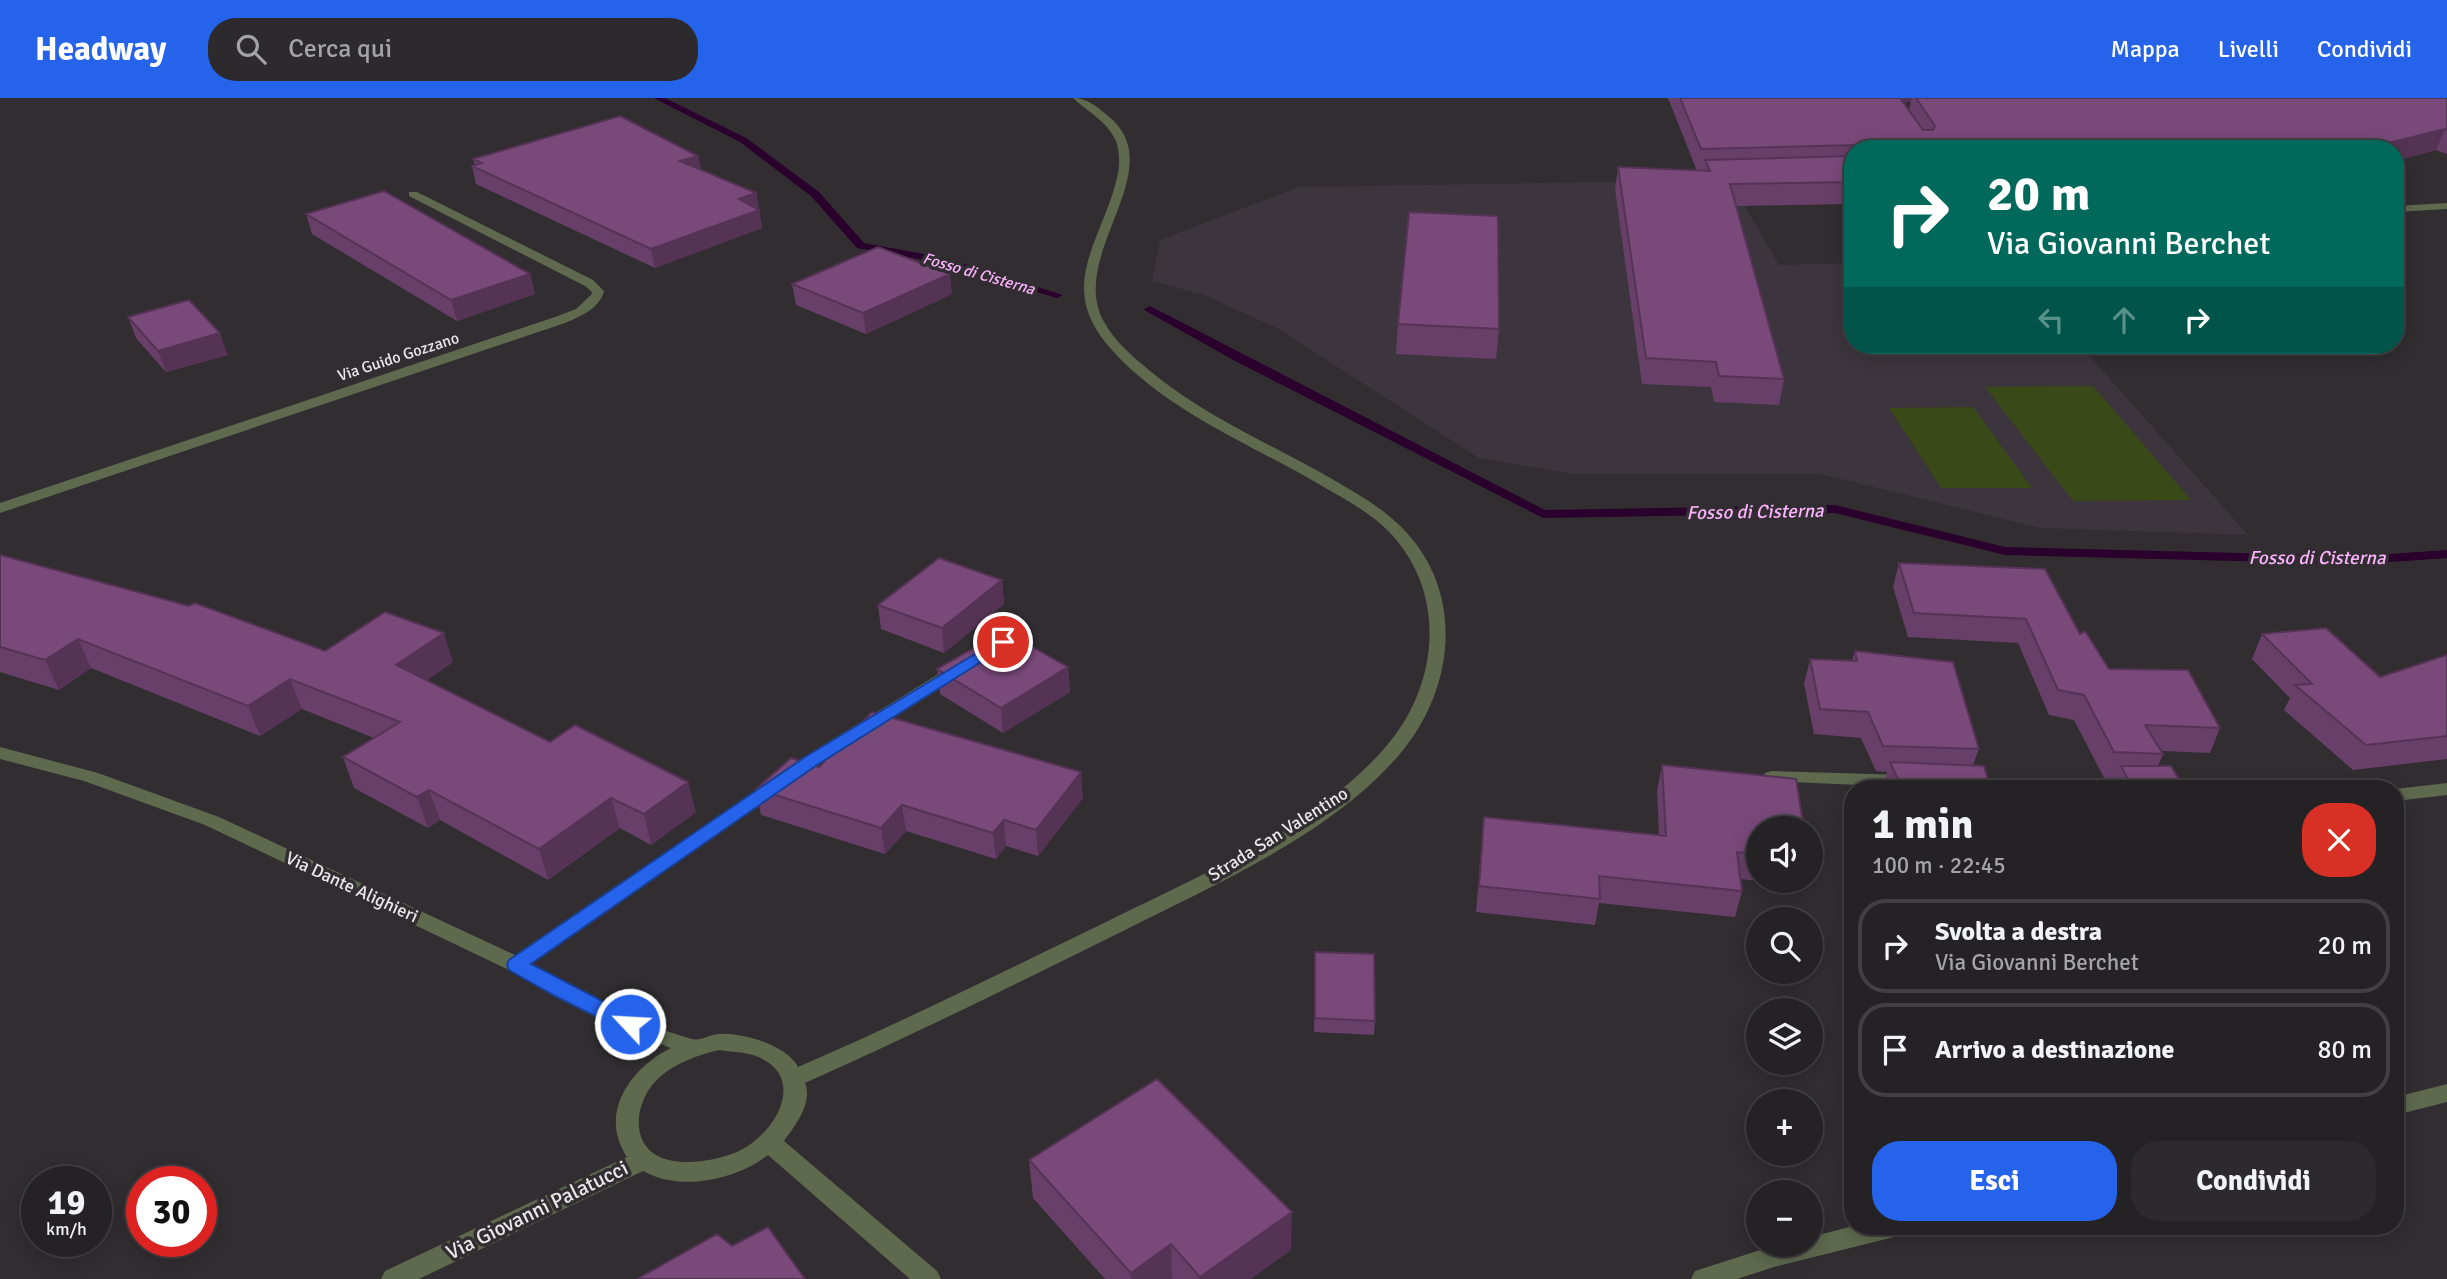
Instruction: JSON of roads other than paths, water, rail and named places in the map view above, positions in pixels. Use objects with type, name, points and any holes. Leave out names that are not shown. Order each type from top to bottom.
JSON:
[{"type":"street","name":"Strada San Valentino","points":[[794,1078],[898,1034],[1185,892],[1248,857],[1329,805],[1372,771],[1408,733],[1425,701],[1438,656],[1439,613],[1427,576],[1410,546],[1398,532],[1367,506],[1192,406],[1158,383],[1132,363],[1100,325],[1089,292],[1093,263],[1123,180],[1124,152],[1118,135],[1105,118],[1078,98]]},
{"type":"street","name":"Via Guido Gozzano","points":[[0,508],[560,320],[580,312],[597,296],[598,291],[589,283],[413,194]]},
{"type":"street","points":[[2404,209],[2447,206]]},
{"type":"street","points":[[516,965],[811,761],[980,656]]},
{"type":"street","name":"Via Dante Alighieri","points":[[0,753],[91,777],[202,817],[516,965],[615,1018],[693,1048]]},
{"type":"street","points":[[1772,777],[1862,780]]},
{"type":"street","points":[[2404,795],[2447,789]]},
{"type":"street","points":[[719,1042],[744,1043],[766,1049],[784,1061],[794,1078],[796,1099],[788,1122],[771,1143],[748,1159],[719,1170],[692,1174],[665,1170],[643,1160],[629,1142],[624,1121],[630,1098],[645,1077],[666,1060],[693,1048],[719,1042]]},
{"type":"street","points":[[2404,1104],[2447,1093]]},
{"type":"street","points":[[771,1143],[928,1279]]},
{"type":"street","name":"Via Giovanni Palatucci","points":[[394,1279],[643,1160]]},
{"type":"street","points":[[1704,1279],[1774,1256],[1861,1235]]},
{"type":"waterway","name":"Fosso di Cisterna","points":[[658,98],[743,140],[815,194],[861,246],[941,260],[1057,295]]},
{"type":"waterway","name":"Fosso di Cisterna","points":[[1150,309],[1241,359],[1543,514],[1835,509],[2005,551],[2362,560],[2447,554]]}]
